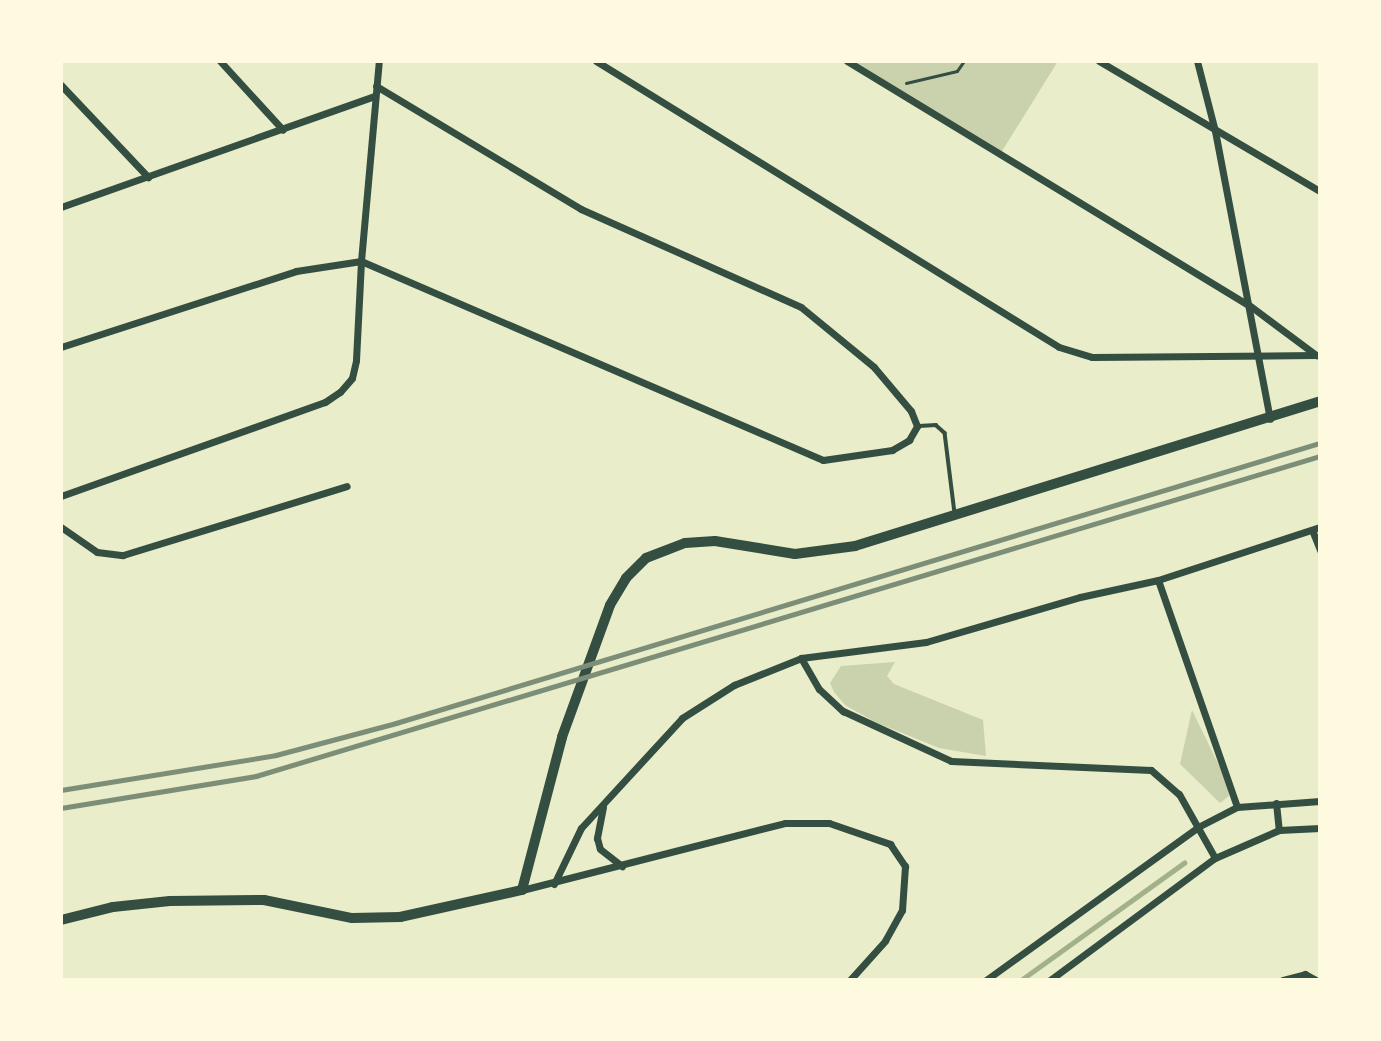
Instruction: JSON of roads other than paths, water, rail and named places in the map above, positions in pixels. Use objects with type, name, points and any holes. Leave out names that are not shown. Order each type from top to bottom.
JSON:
[{"type":"street","points":[[220,61],[283,130]]},
{"type":"street","points":[[61,496],[325,402],[340,392],[352,377],[356,360],[361,261],[379,61]]},
{"type":"street","points":[[596,61],[1059,347],[1091,357],[1318,356]]},
{"type":"street","points":[[847,61],[1249,305],[1318,356]]},
{"type":"street","points":[[1099,61],[1320,191]]},
{"type":"street","points":[[1197,61],[1215,131],[1249,305],[1256,356],[1271,420]]},
{"type":"street","points":[[61,85],[148,177]]},
{"type":"street","points":[[61,347],[296,271],[361,261],[823,460],[892,450],[909,440],[917,426],[911,411],[874,367],[800,307],[590,213],[376,86]]},
{"type":"street","points":[[61,207],[375,96]]},
{"type":"street","points":[[522,890],[562,737],[610,605],[626,578],[646,558],[685,543],[715,541],[771,552],[826,552],[1271,420],[1320,401]]},
{"type":"street","points":[[61,527],[97,552],[123,555],[347,486]]},
{"type":"street","points":[[554,884],[581,828],[682,718],[734,685],[802,658],[926,642],[1080,597],[1158,580],[1316,528],[1320,550]]},
{"type":"street","points":[[1158,580],[1237,807]]},
{"type":"street","points":[[802,658],[819,688],[843,711],[902,742],[951,761],[981,765],[1151,770],[1179,794],[1215,859]]},
{"type":"street","points":[[986,980],[1198,827],[1237,807],[1320,801]]},
{"type":"street","points":[[1276,803],[1279,830]]},
{"type":"street","points":[[603,806],[597,838],[600,849],[623,866]]},
{"type":"street","points":[[61,920],[159,902],[264,900],[352,918],[400,917],[554,884],[803,820],[829,823],[890,844],[905,866],[902,910],[884,941],[850,980]]},
{"type":"street","points":[[1050,980],[1215,859],[1251,839],[1279,830],[1320,828]]},
{"type":"street","points":[[1283,980],[1305,974],[1316,980]]},
{"type":"lane","points":[[917,426],[936,425],[945,433],[949,494],[956,515]]},
{"type":"waterway","points":[[1021,980],[1184,863]]},
{"type":"railway","points":[[61,790],[276,755],[396,723],[1320,443]]},
{"type":"railway","points":[[61,808],[256,776],[1320,456]]}]
